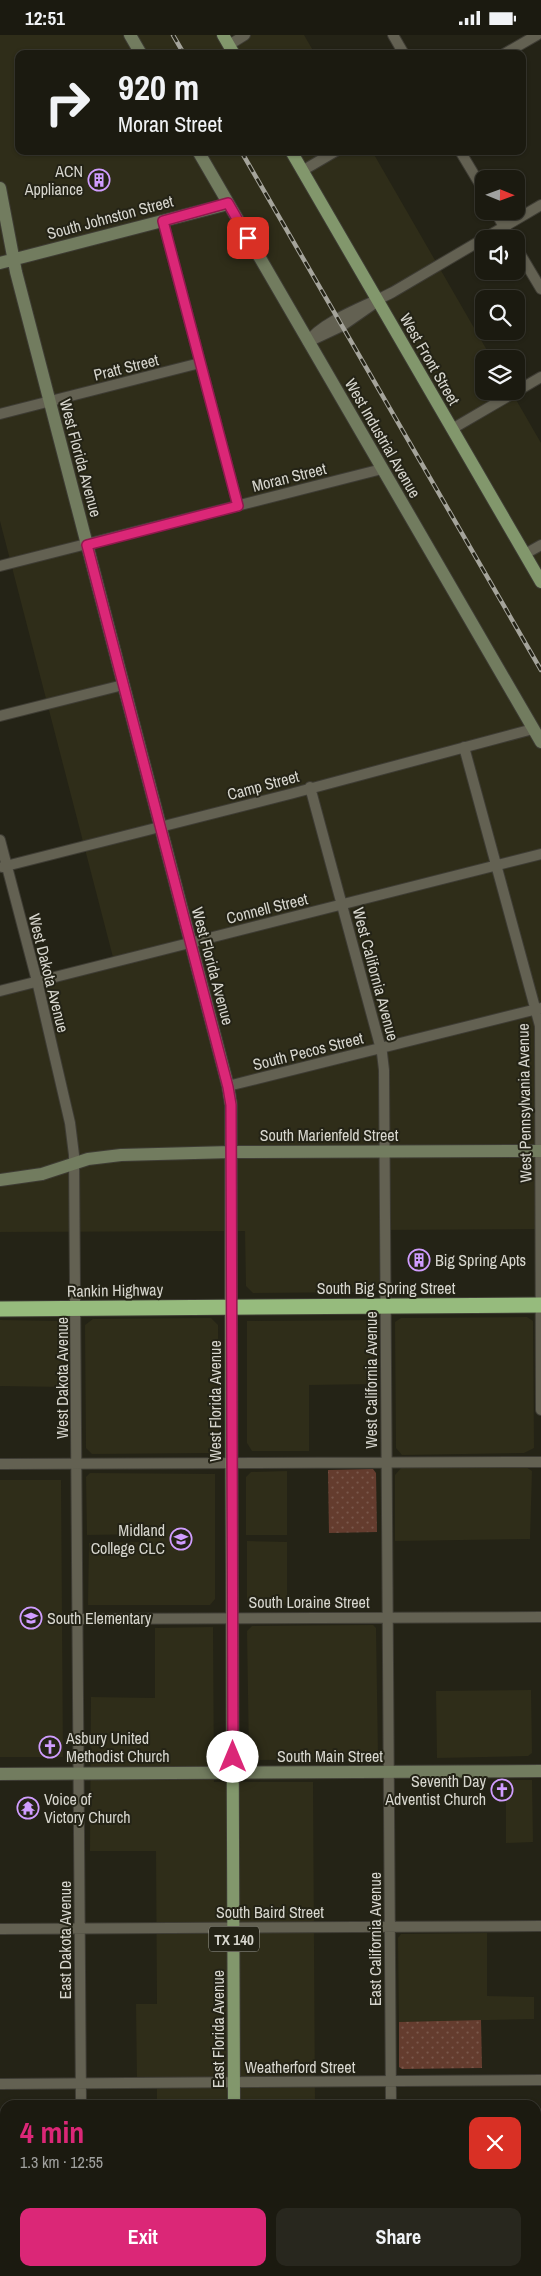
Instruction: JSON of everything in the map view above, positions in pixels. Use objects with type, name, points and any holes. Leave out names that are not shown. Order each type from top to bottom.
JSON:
[{"type":"highway","name":"South Big Spring Street","points":[[231,1307],[541,1305]]},
{"type":"highway","name":"Rankin Highway","points":[[0,1309],[231,1307]]},
{"type":"main road","name":"West Front Street","points":[[292,155],[541,582]]},
{"type":"main road","name":"West Florida Avenue","points":[[231,1307],[233,1773]]},
{"type":"main road","name":"East Florida Avenue","points":[[233,1773],[234,2100]]},
{"type":"street","points":[[130,35],[139,50]]},
{"type":"street","points":[[228,44],[245,35]]},
{"type":"street","points":[[393,35],[402,50]]},
{"type":"street","points":[[511,50],[537,35]]},
{"type":"street","name":"West Industrial Avenue","points":[[200,155],[541,742]]},
{"type":"street","points":[[302,171],[329,155]]},
{"type":"street","points":[[462,155],[475,176]]},
{"type":"street","name":"West Florida Avenue","points":[[0,187],[13,260],[228,1087],[231,1105],[231,1307]]},
{"type":"street","name":"South Johnston Street","points":[[0,263],[228,203]]},
{"type":"street","points":[[308,342],[313,333],[363,304],[378,301],[541,205]]},
{"type":"street","points":[[500,220],[506,230]]},
{"type":"street","points":[[163,221],[238,506]]},
{"type":"street","points":[[525,262],[541,289]]},
{"type":"street","name":"Pratt Street","points":[[0,414],[200,363]]},
{"type":"street","points":[[452,429],[541,377]]},
{"type":"street","name":"Moran Street","points":[[0,567],[382,469]]},
{"type":"street","points":[[525,554],[541,545]]},
{"type":"street","points":[[0,716],[123,685]]},
{"type":"street","name":"Camp Street","points":[[3,867],[534,729]]},
{"type":"street","name":"West Pennsylvania Avenue","points":[[464,747],[539,1008],[541,1410]]},
{"type":"street","name":"West California Avenue","points":[[310,787],[381,1048],[384,1070],[389,1772]]},
{"type":"street","name":"West Dakota Avenue","points":[[0,840],[3,867],[37,981],[70,1123],[75,1165],[78,1774]]},
{"type":"street","name":"Connell Street","points":[[0,991],[541,854]]},
{"type":"street","name":"South Pecos Street","points":[[228,1087],[539,1008]]},
{"type":"street","name":"South Marienfeld Street","points":[[0,1180],[42,1174],[75,1165],[88,1159],[111,1155],[231,1152],[540,1151]]},
{"type":"street","points":[[0,1464],[541,1461]]},
{"type":"street","name":"South Loraine Street","points":[[78,1619],[541,1617]]},
{"type":"street","name":"South Main Street","points":[[0,1774],[541,1771]]},
{"type":"street","name":"East California Avenue","points":[[389,1772],[391,2100]]},
{"type":"street","name":"East Dakota Avenue","points":[[78,1774],[80,2100]]},
{"type":"street","name":"South Baird Street","points":[[0,1929],[541,1926]]},
{"type":"street","name":"Weatherford Street","points":[[0,2084],[541,2080]]},
{"type":"shaded area","points":[[0,35],[304,35],[313,50],[15,50],[15,155],[374,155],[475,330],[475,340],[481,340],[487,350],[475,350],[475,400],[516,400],[541,443],[541,1229],[379,1230],[379,1288],[374,1292],[253,1293],[246,1286],[245,1231],[0,1232],[0,993],[115,965],[0,521]]},
{"type":"shaded area","points":[[527,1317],[533,1321],[534,1448],[524,1453],[402,1455],[396,1448],[395,1322],[401,1318]]},
{"type":"shaded area","points":[[211,1318],[218,1325],[219,1444],[209,1453],[92,1454],[86,1448],[85,1325],[93,1319]]},
{"type":"shaded area","points":[[0,1320],[60,1321],[66,1327],[64,1387],[0,1386]]},
{"type":"shaded area","points":[[379,1320],[376,1384],[309,1385],[309,1451],[252,1451],[247,1443],[247,1321]]},
{"type":"shaded area","points":[[526,1467],[532,1471],[530,1539],[395,1541],[395,1475],[401,1468]]},
{"type":"shaded area","points":[[373,1469],[376,1473],[377,1532],[329,1533],[328,1470]]},
{"type":"shaded area","points":[[287,1471],[287,1535],[246,1535],[246,1477],[251,1472]]},
{"type":"shaded area","name":"Midland College CLC","points":[[90,1473],[215,1474],[215,1599],[210,1605],[88,1605],[89,1543],[147,1542],[147,1534],[87,1535],[86,1477]]},
{"type":"shaded area","name":"South Elementary","points":[[0,1480],[61,1480],[63,1757],[0,1757]]},
{"type":"shaded area","points":[[247,1541],[287,1542],[287,1605],[250,1605],[247,1601]]},
{"type":"shaded area","points":[[373,1625],[376,1628],[378,1756],[375,1759],[254,1760],[249,1757],[247,1631],[252,1626]]},
{"type":"shaded area","points":[[213,1627],[214,1782],[313,1782],[315,2100],[157,2100],[157,2083],[137,2083],[136,2004],[157,2004],[156,1851],[90,1851],[91,1697],[155,1698],[155,1628]]},
{"type":"shaded area","points":[[531,1690],[532,1753],[528,1756],[437,1758],[436,1691]]},
{"type":"shaded area","points":[[506,1780],[532,1780],[533,1842],[506,1843]]},
{"type":"shaded area","points":[[487,1933],[487,1996],[534,1997],[534,2019],[399,2022],[398,1938],[401,1934]]},
{"type":"shaded area","points":[[481,2020],[482,2068],[402,2069],[399,2067],[399,2022]]},
{"type":"railway","points":[[173,35],[182,50]]},
{"type":"railway","points":[[243,155],[541,670]]},
{"type":"place","name":"ACN Appliance","points":[[99,180]]},
{"type":"place","name":"Big Spring Apts","points":[[419,1260]]},
{"type":"place","name":"Midland College CLC","points":[[181,1539]]},
{"type":"place","name":"South Elementary","points":[[31,1618]]},
{"type":"place","name":"Asbury United Methodist Church","points":[[50,1747]]},
{"type":"place","name":"Seventh Day Adventist Church","points":[[502,1790]]},
{"type":"place","name":"Voice of Victory Church","points":[[28,1808]]},
{"type":"route","points":[[233,1757],[231,1105],[228,1087],[87,545],[238,506],[163,221],[228,203],[248,238]]}]
